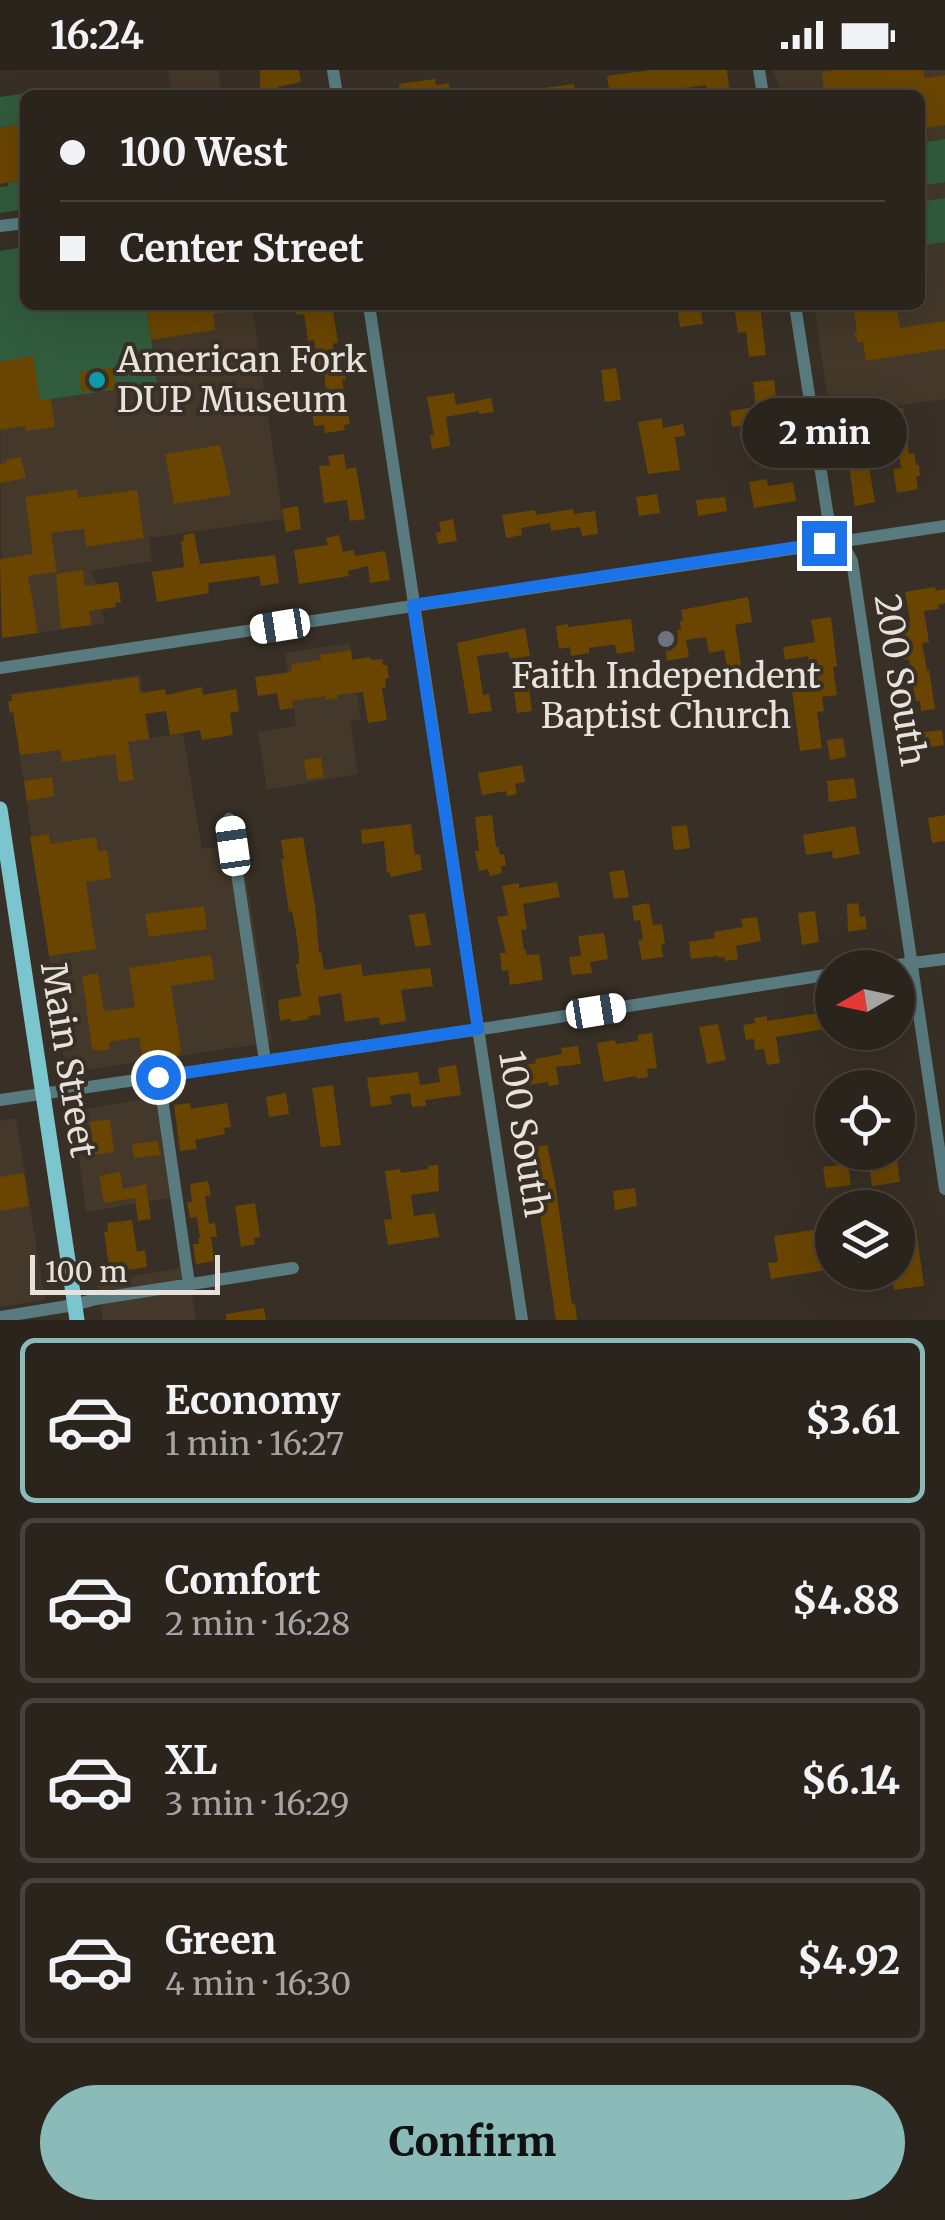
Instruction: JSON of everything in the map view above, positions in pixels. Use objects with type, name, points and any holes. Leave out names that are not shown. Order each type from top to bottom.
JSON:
[{"type":"main road","name":"Main Street","points":[[0,809],[75,1313]]},
{"type":"street","name":"100 South","points":[[370,310],[522,1320]]},
{"type":"street","name":"200 South","points":[[796,310],[828,517],[854,568],[910,950]]},
{"type":"street","points":[[0,668],[945,526]]},
{"type":"street","points":[[229,819],[265,1061]]},
{"type":"street","points":[[915,963],[945,958]]},
{"type":"street","points":[[0,1100],[815,977]]},
{"type":"street","name":"200 South","points":[[915,983],[945,1188]]},
{"type":"street","points":[[158,1077],[189,1284]]},
{"type":"street","points":[[0,1317],[75,1313],[96,1299],[293,1268]]},
{"type":"shaded area","points":[[168,70],[218,70],[221,90],[171,90]]},
{"type":"shaded area","points":[[773,70],[945,70],[945,399],[830,415],[815,310],[925,310],[925,90],[780,90]]},
{"type":"shaded area","points":[[147,310],[253,310],[283,519],[149,538],[152,561],[90,571],[105,623],[2,638],[0,407],[157,383]]},
{"type":"shaded area","points":[[350,643],[361,719],[350,721],[358,774],[267,790],[258,732],[296,726],[285,653]]},
{"type":"shaded area","points":[[140,675],[150,738],[183,733],[202,849],[241,844],[272,1042],[66,1073],[11,694]]},
{"type":"shaded area","points":[[163,1096],[178,1197],[86,1212],[73,1111]]},
{"type":"shaded area","points":[[16,1118],[45,1300],[0,1307],[0,1121]]},
{"type":"shaded area","points":[[188,1267],[196,1320],[103,1320],[97,1282]]},
{"type":"green space","points":[[20,94],[20,125],[0,128],[0,97]]},
{"type":"green space","points":[[945,139],[945,182],[925,185],[925,142]]},
{"type":"green space","points":[[20,181],[20,210],[0,213],[0,187]]},
{"type":"green space","points":[[945,198],[945,242],[925,245],[925,201]]},
{"type":"green space","points":[[20,248],[20,310],[147,310],[157,383],[0,407],[0,251]]},
{"type":"building","points":[[260,70],[299,70],[301,82],[278,90],[260,90]]},
{"type":"building","points":[[652,70],[727,70],[729,88],[706,90],[706,85],[672,90],[609,90],[607,76]]},
{"type":"building","points":[[923,70],[925,78],[945,75],[945,125],[925,128],[925,90],[824,90],[822,72]]},
{"type":"building","points":[[435,79],[436,85],[449,83],[450,90],[400,90],[399,84]]},
{"type":"building","points":[[574,84],[575,90],[537,90]]},
{"type":"building","points":[[20,125],[20,181],[0,184],[0,128]]},
{"type":"building","points":[[147,310],[234,310],[213,314],[215,330],[151,340]]},
{"type":"building","points":[[295,310],[333,310],[338,342],[333,344],[336,369],[344,368],[346,379],[342,380],[350,424],[344,425],[345,430],[325,433],[324,425],[314,426],[312,413],[329,410],[324,373],[315,374],[314,340],[308,341],[304,314],[296,315]]},
{"type":"building","points":[[678,310],[701,310],[703,324],[680,327]]},
{"type":"building","points":[[735,310],[761,310],[766,355],[749,357],[746,332],[738,333]]},
{"type":"building","points":[[854,310],[897,310],[900,328],[945,321],[945,349],[866,361]]},
{"type":"building","points":[[33,356],[40,400],[51,399],[55,427],[0,430],[0,362]]},
{"type":"building","name":"American Fork DUP Museum","points":[[113,368],[115,388],[82,392],[79,372]]},
{"type":"building","points":[[616,368],[621,400],[605,402],[601,370]]},
{"type":"building","points":[[774,380],[780,448],[765,450],[761,427],[732,427],[730,411],[756,407],[753,382]]},
{"type":"building","points":[[454,393],[456,405],[491,398],[494,412],[446,417],[450,446],[432,449],[430,435],[434,435],[427,397]]},
{"type":"building","points":[[903,408],[909,454],[914,453],[919,465],[918,489],[897,493],[893,469],[901,468],[898,446],[866,450],[875,502],[855,506],[843,423]]},
{"type":"building","points":[[662,418],[663,428],[683,424],[685,436],[675,437],[680,470],[648,474],[638,422]]},
{"type":"building","points":[[220,445],[231,495],[174,504],[165,454]]},
{"type":"building","points":[[344,454],[346,469],[356,467],[365,519],[350,521],[347,500],[324,503],[319,466],[330,465],[328,456]]},
{"type":"building","points":[[21,457],[26,478],[0,483],[0,464]]},
{"type":"building","points":[[767,479],[768,486],[793,482],[796,501],[754,508],[749,482]]},
{"type":"building","points":[[77,489],[78,498],[137,490],[144,538],[86,547],[84,529],[51,533],[57,572],[28,576],[38,633],[2,638],[0,559],[33,554],[25,497]]},
{"type":"building","points":[[657,494],[660,513],[639,516],[636,497]]},
{"type":"building","points":[[725,497],[727,511],[698,516],[696,500]]},
{"type":"building","points":[[298,506],[301,529],[286,532],[282,509]]},
{"type":"building","points":[[573,509],[574,514],[595,511],[598,534],[582,536],[580,527],[551,531],[550,523],[521,528],[522,535],[506,538],[502,515]]},
{"type":"building","points":[[453,519],[457,541],[438,544],[439,522]]},
{"type":"building","points":[[194,533],[200,564],[275,555],[279,583],[261,586],[259,576],[208,583],[209,593],[157,602],[152,572],[184,567],[181,541],[183,535]]},
{"type":"building","points":[[339,535],[343,552],[354,550],[355,556],[385,551],[390,580],[370,583],[368,566],[348,571],[349,576],[299,584],[294,550],[328,545],[326,538]]},
{"type":"building","points":[[83,570],[85,586],[118,582],[121,602],[115,603],[116,607],[89,611],[91,625],[61,629],[56,574]]},
{"type":"building","points":[[935,587],[936,591],[945,589],[945,603],[938,605],[939,609],[924,611],[929,642],[922,643],[935,709],[921,711],[909,659],[904,660],[898,623],[910,621],[905,592]]},
{"type":"building","points":[[748,597],[752,622],[735,625],[742,671],[728,673],[724,650],[709,653],[706,637],[686,640],[689,657],[667,661],[664,640],[678,638],[677,630],[681,630],[683,621],[681,610]]},
{"type":"building","points":[[831,617],[837,695],[822,697],[824,711],[817,712],[822,748],[800,751],[791,683],[812,680],[808,656],[785,660],[783,647],[815,642],[811,620]]},
{"type":"building","points":[[631,619],[635,651],[617,654],[615,645],[610,645],[571,656],[570,647],[559,649],[556,626]]},
{"type":"building","points":[[525,628],[530,656],[510,659],[508,652],[477,656],[483,695],[489,694],[492,711],[469,714],[457,643]]},
{"type":"building","points":[[351,650],[352,660],[370,657],[382,659],[383,665],[387,665],[389,678],[385,679],[386,688],[382,688],[387,720],[368,723],[363,692],[326,700],[326,696],[292,701],[293,708],[280,710],[277,693],[258,696],[255,677],[291,672],[292,664]]},
{"type":"building","points":[[527,676],[532,711],[517,713],[512,679]]},
{"type":"building","points":[[138,677],[140,693],[165,689],[166,695],[202,687],[203,695],[236,689],[239,711],[230,713],[233,735],[202,740],[200,730],[170,735],[166,711],[145,714],[149,739],[128,742],[134,780],[119,782],[115,754],[62,762],[60,750],[20,755],[8,701],[12,701],[11,695]]},
{"type":"building","points":[[942,730],[944,745],[920,749],[917,733]]},
{"type":"building","points":[[843,738],[846,757],[830,760],[827,740]]},
{"type":"building","points":[[321,757],[324,777],[307,780],[304,760]]},
{"type":"building","points":[[522,765],[525,782],[515,784],[517,794],[507,796],[506,791],[482,795],[478,773]]},
{"type":"building","points":[[52,777],[55,796],[27,801],[24,781]]},
{"type":"building","points":[[854,778],[857,798],[829,802],[827,781]]},
{"type":"building","points":[[492,815],[496,847],[500,855],[504,854],[506,866],[501,866],[502,873],[490,876],[488,869],[479,871],[475,817]]},
{"type":"building","points":[[945,815],[945,841],[932,843],[928,818]]},
{"type":"building","points":[[411,824],[415,855],[420,854],[422,870],[391,877],[387,873],[384,841],[362,844],[361,830]]},
{"type":"building","points":[[687,825],[690,848],[674,850],[671,827]]},
{"type":"building","points":[[855,826],[860,854],[833,859],[832,851],[806,855],[803,835]]},
{"type":"building","points":[[49,834],[50,844],[96,837],[98,851],[107,850],[111,878],[86,882],[96,949],[49,956],[30,837]]},
{"type":"building","points":[[303,837],[324,970],[361,964],[363,976],[430,968],[433,986],[401,990],[406,1021],[380,1025],[379,1017],[345,1022],[341,993],[318,997],[321,1015],[280,1021],[278,1000],[301,996],[296,964],[299,955],[292,911],[289,912],[281,840]]},
{"type":"building","points":[[624,870],[629,897],[614,899],[609,872]]},
{"type":"building","points":[[557,882],[560,897],[523,904],[527,929],[521,930],[524,950],[527,955],[539,954],[543,980],[510,985],[508,970],[502,971],[500,953],[506,953],[497,917],[508,915],[502,886],[519,883],[519,888]]},
{"type":"building","points":[[649,903],[653,925],[662,924],[665,944],[661,945],[663,957],[642,960],[640,920],[634,921],[632,906]]},
{"type":"building","points":[[858,903],[867,929],[848,932],[847,904]]},
{"type":"building","points":[[204,906],[207,929],[149,937],[145,914]]},
{"type":"building","points":[[815,911],[819,942],[802,945],[798,913]]},
{"type":"building","points":[[425,913],[431,945],[415,947],[409,915]]},
{"type":"building","points":[[757,917],[761,941],[736,946],[738,959],[691,959],[689,942],[715,938],[714,932],[743,927],[741,919]]},
{"type":"building","points":[[604,933],[608,959],[590,962],[592,973],[572,975],[569,957],[581,956],[578,936]]},
{"type":"building","points":[[211,955],[215,979],[171,986],[181,1050],[178,1056],[143,1061],[139,1037],[109,1042],[110,1049],[92,1048],[82,976],[98,973],[104,1011],[135,1007],[129,968]]},
{"type":"building","points":[[815,1014],[815,1031],[776,1037],[780,1063],[767,1065],[764,1049],[755,1050],[754,1039],[746,1040],[743,1025],[755,1023],[754,1018],[767,1016],[767,1021]]},
{"type":"building","points":[[718,1024],[726,1060],[707,1064],[699,1027]]},
{"type":"building","points":[[652,1033],[657,1068],[647,1069],[648,1077],[604,1082],[597,1043],[638,1041],[638,1035]]},
{"type":"building","points":[[578,1046],[581,1064],[556,1067],[559,1084],[527,1085],[523,1066],[536,1063],[535,1059],[562,1054],[561,1048]]},
{"type":"building","points":[[456,1065],[461,1095],[425,1100],[426,1106],[412,1107],[410,1093],[390,1096],[392,1104],[371,1107],[367,1078],[418,1072],[420,1085],[440,1082],[438,1068]]},
{"type":"building","points":[[333,1085],[341,1145],[321,1147],[312,1088]]},
{"type":"building","points":[[286,1093],[289,1114],[269,1117],[266,1097]]},
{"type":"building","points":[[190,1103],[191,1109],[227,1103],[231,1127],[224,1128],[225,1134],[195,1140],[197,1149],[180,1151],[174,1105]]},
{"type":"building","points":[[110,1119],[114,1152],[95,1155],[90,1122]]},
{"type":"building","points":[[158,1141],[160,1155],[134,1158],[132,1144]]},
{"type":"building","points":[[547,1145],[577,1320],[556,1320],[530,1148]]},
{"type":"building","points":[[438,1165],[439,1191],[411,1195],[414,1216],[435,1213],[439,1237],[388,1245],[384,1220],[392,1219],[385,1171],[400,1169],[401,1173]]},
{"type":"building","points":[[823,1170],[849,1170],[851,1185],[826,1188]]},
{"type":"building","points":[[870,1170],[898,1170],[900,1182],[872,1186]]},
{"type":"building","points":[[120,1172],[123,1189],[146,1184],[151,1219],[138,1221],[135,1198],[104,1203],[99,1176]]},
{"type":"building","points":[[24,1173],[29,1206],[0,1211],[0,1177]]},
{"type":"building","points":[[208,1181],[211,1195],[205,1196],[209,1224],[215,1223],[217,1237],[211,1237],[214,1261],[196,1264],[193,1244],[199,1244],[200,1238],[197,1217],[190,1218],[187,1202],[192,1202],[190,1184]]},
{"type":"building","points":[[635,1188],[637,1206],[615,1210],[613,1191]]},
{"type":"building","points":[[255,1203],[260,1237],[254,1238],[255,1244],[241,1247],[235,1206]]},
{"type":"building","points":[[132,1220],[137,1252],[145,1250],[147,1267],[110,1273],[104,1232],[108,1232],[107,1223]]},
{"type":"building","points":[[916,1228],[924,1286],[915,1287]]},
{"type":"building","points":[[815,1230],[815,1272],[771,1279],[768,1263],[778,1262],[774,1236]]},
{"type":"building","points":[[264,1308],[266,1320],[226,1320],[226,1314]]},
{"type":"place","name":"American Fork DUP Museum","points":[[97,380]]},
{"type":"place","name":"Faith Independent Baptist Church","points":[[666,639]]},
{"type":"route","points":[[158,1077],[478,1029],[413,605],[824,543]]}]
